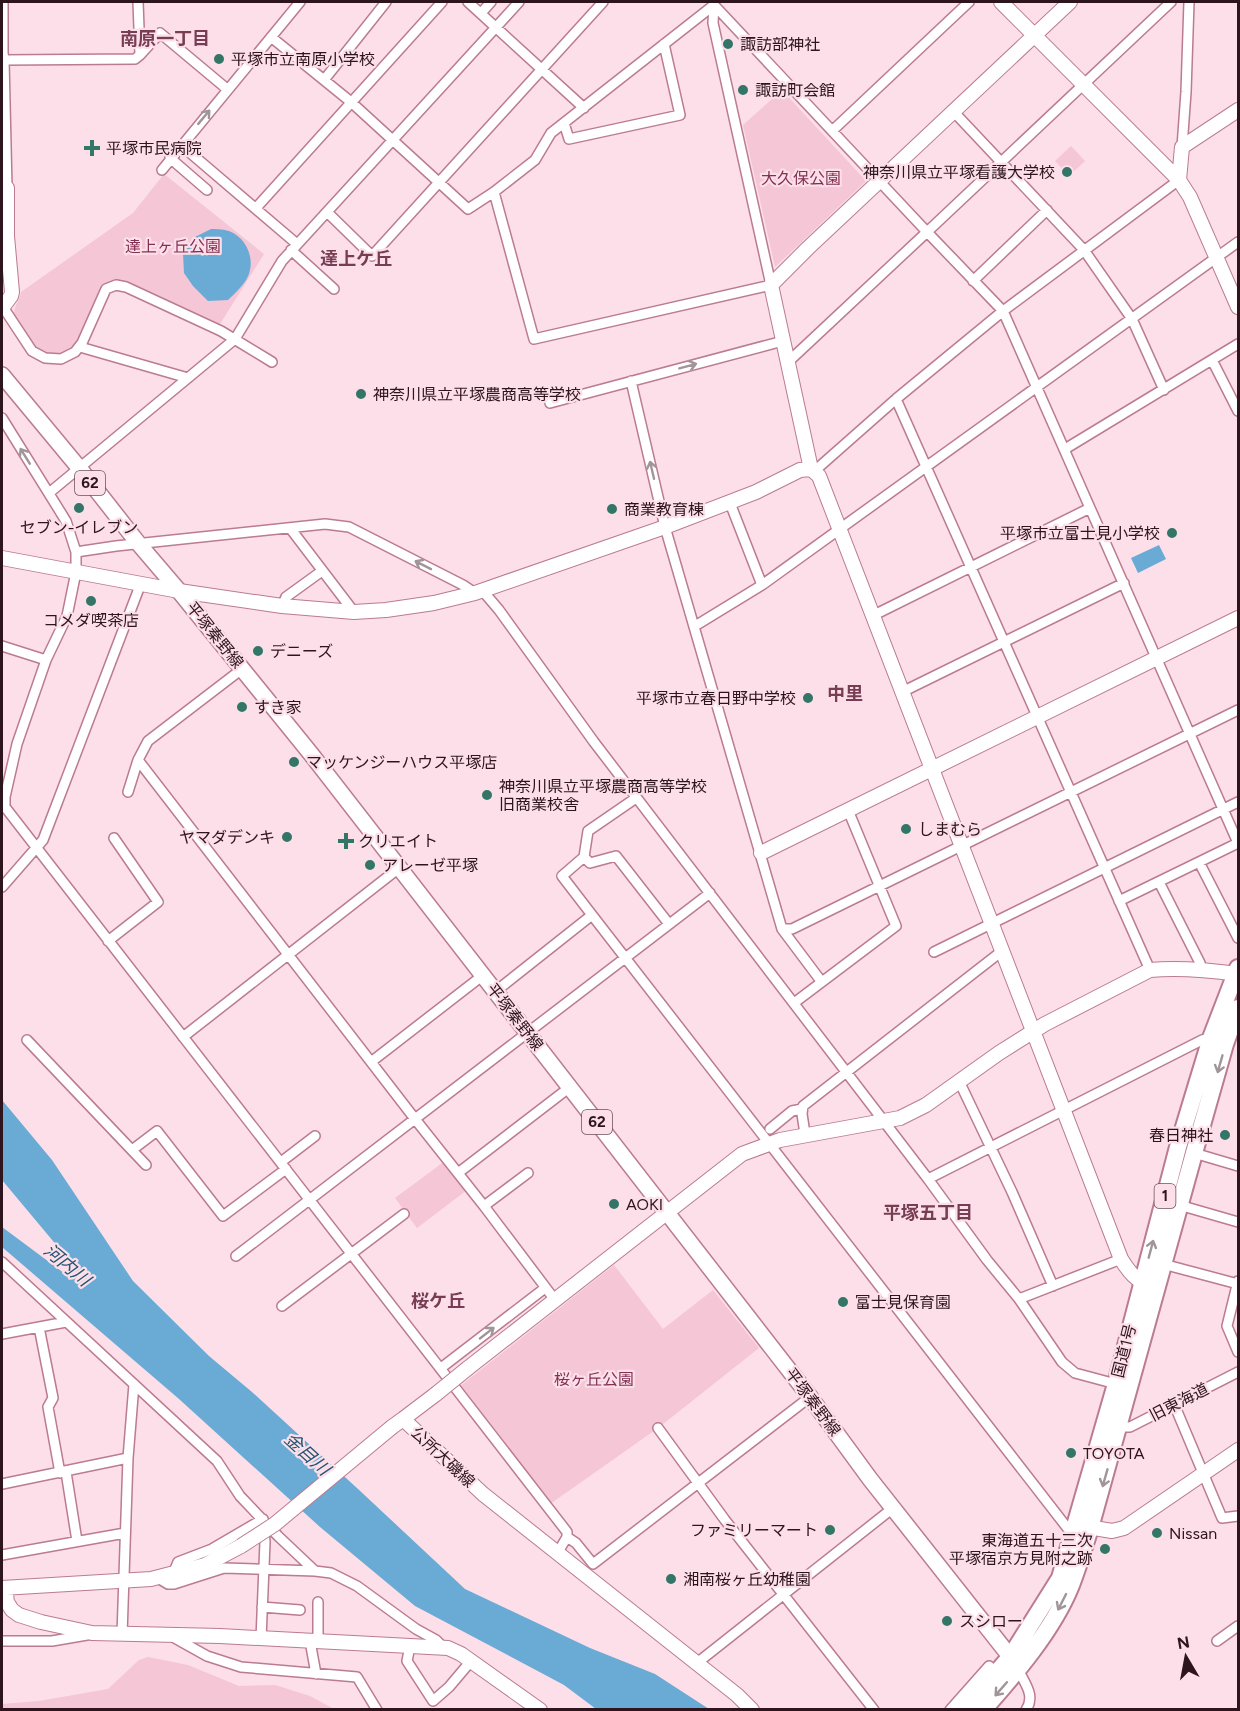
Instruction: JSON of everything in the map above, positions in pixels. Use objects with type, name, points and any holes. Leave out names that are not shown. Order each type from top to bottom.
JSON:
[{"type":"highway","name":"国道1号","points":[[983,1710],[1015,1663],[1060,1578],[1119,1427],[1178,1147],[1211,1038],[1238,972]]},
{"type":"highway","name":"国道1号","points":[[1080,1529],[1116,1384],[1149,1285],[1163,1264],[1225,1044],[1237,1016]]},
{"type":"highway","name":"国道1号","points":[[964,1710],[997,1673],[1015,1663]]},
{"type":"main road","name":"平塚秦野線","points":[[2,375],[318,763],[810,1397],[870,1479],[1015,1663]]},
{"type":"street","points":[[3,2],[7,236],[12,292],[2,307],[27,345],[38,355],[51,359],[69,356],[80,347],[106,289],[116,285],[126,287],[221,331],[272,362]]},
{"type":"street","points":[[138,2],[140,55]]},
{"type":"street","points":[[162,170],[300,2]]},
{"type":"street","points":[[324,80],[386,2]]},
{"type":"street","points":[[256,208],[442,2]]},
{"type":"street","points":[[468,2],[584,108]]},
{"type":"street","points":[[481,13],[491,2]]},
{"type":"street","points":[[49,493],[235,339],[282,261],[519,2]]},
{"type":"street","points":[[327,212],[372,256],[603,2]]},
{"type":"street","points":[[832,130],[969,2]]},
{"type":"street","points":[[1001,2],[1179,180],[1190,197],[1239,307]]},
{"type":"street","points":[[494,192],[534,339],[771,285],[1070,2]]},
{"type":"street","points":[[787,363],[1171,2]]},
{"type":"street","points":[[2,558],[179,591],[282,606],[354,612],[386,610],[434,603],[478,592],[730,503],[800,470],[819,467],[896,399],[1003,311],[1179,180],[1186,92],[1189,2]]},
{"type":"street","points":[[271,37],[351,102],[468,208],[494,192],[535,160],[551,133],[713,3]]},
{"type":"street","points":[[713,3],[1003,311],[1239,843],[1119,901]]},
{"type":"street","points":[[713,3],[713,22],[812,469],[819,476],[838,531],[1121,1259],[1131,1275],[1149,1285]]},
{"type":"street","points":[[3,60],[135,59],[160,33],[227,89]]},
{"type":"street","points":[[564,123],[569,139],[680,115],[663,44]]},
{"type":"street","points":[[953,111],[1084,250],[1132,319],[1164,390]]},
{"type":"street","points":[[1182,147],[1239,111]]},
{"type":"street","points":[[181,145],[256,208],[334,289]]},
{"type":"street","points":[[170,158],[207,190]]},
{"type":"street","points":[[973,281],[1047,210]]},
{"type":"street","points":[[694,626],[762,585],[1239,242]]},
{"type":"street","points":[[550,403],[783,341]]},
{"type":"street","points":[[1065,449],[1239,344]]},
{"type":"street","points":[[80,347],[188,378]]},
{"type":"street","points":[[1212,360],[1239,411]]},
{"type":"street","points":[[631,381],[666,527],[782,929],[821,981]]},
{"type":"street","points":[[896,399],[1150,970]]},
{"type":"street","points":[[2,418],[66,522],[76,552],[76,572],[67,616],[46,660],[16,744],[3,807],[567,1532],[567,1537],[558,1552]]},
{"type":"street","points":[[730,503],[762,585]]},
{"type":"street","points":[[872,616],[1090,508]]},
{"type":"street","points":[[76,552],[138,543],[325,524],[349,527],[478,592],[499,610],[636,798],[928,1179],[1052,1348],[1072,1372],[1116,1384]]},
{"type":"street","points":[[290,528],[354,612]]},
{"type":"street","points":[[282,606],[286,597],[322,570]]},
{"type":"street","points":[[2,887],[43,840],[141,583]]},
{"type":"street","points":[[902,692],[1124,583]]},
{"type":"street","points":[[761,853],[1239,618]]},
{"type":"street","points":[[2,646],[46,660]]},
{"type":"street","points":[[128,792],[138,760],[148,741],[242,669]]},
{"type":"street","points":[[782,929],[792,929],[881,887],[1239,710]]},
{"type":"street","points":[[138,760],[555,1300]]},
{"type":"street","points":[[636,798],[588,831],[584,857],[562,876],[1080,1529],[1112,1531],[1124,1528],[1239,1450]]},
{"type":"street","points":[[934,952],[1239,802]]},
{"type":"street","points":[[794,1002],[896,926],[848,810]]},
{"type":"street","points":[[108,941],[158,902],[114,838]]},
{"type":"street","points":[[584,857],[590,863],[616,856],[669,924]]},
{"type":"street","points":[[1199,862],[1239,938]]},
{"type":"street","points":[[183,1037],[399,868]]},
{"type":"street","points":[[1159,882],[1201,969]]},
{"type":"street","points":[[236,1256],[710,892]]},
{"type":"street","points":[[496,991],[592,915]]},
{"type":"street","points":[[805,1134],[803,1106],[1002,951]]},
{"type":"street","points":[[769,1136],[805,1134],[900,1118],[926,1105],[1033,1031],[1150,970],[1201,969],[1238,972]]},
{"type":"street","points":[[371,1062],[482,976]]},
{"type":"street","points":[[928,1179],[1202,1040],[1211,1038]]},
{"type":"street","points":[[27,1040],[146,1165]]},
{"type":"street","points":[[959,1081],[1012,1192],[1053,1286]]},
{"type":"street","points":[[458,1173],[570,1087]]},
{"type":"street","points":[[397,1423],[742,1154],[769,1136],[792,1111],[802,1109]]},
{"type":"street","points":[[132,1150],[157,1131],[223,1215],[283,1166],[315,1136]]},
{"type":"street","points":[[1194,1153],[1239,1166]]},
{"type":"street","points":[[484,1206],[528,1173]]},
{"type":"street","points":[[1179,1205],[1239,1222]]},
{"type":"street","points":[[282,1306],[404,1214]]},
{"type":"street","points":[[1018,1299],[1121,1259]]},
{"type":"street","points":[[2,1262],[217,1461],[240,1496],[315,1571]]},
{"type":"street","points":[[1163,1264],[1238,1283],[1227,1326],[1239,1352]]},
{"type":"street","points":[[441,1368],[545,1288]]},
{"type":"street","points":[[2,1334],[66,1322]]},
{"type":"street","points":[[39,1327],[53,1398],[48,1407],[77,1541]]},
{"type":"street","name":"旧東海道","points":[[1119,1427],[1130,1427],[1239,1372]]},
{"type":"street","points":[[122,1635],[128,1458],[134,1384]]},
{"type":"street","points":[[567,1537],[576,1543],[593,1564],[810,1397]]},
{"type":"street","points":[[1174,1404],[1222,1518],[1239,1516]]},
{"type":"street","name":"公所大磯線","points":[[3,1588],[124,1582],[158,1578],[205,1565],[275,1524],[397,1423],[697,1663],[752,1710]]},
{"type":"street","points":[[658,1428],[725,1520],[874,1710]]},
{"type":"street","points":[[2,1484],[128,1458]]},
{"type":"street","points":[[697,1663],[893,1508]]},
{"type":"street","points":[[261,1638],[265,1542],[263,1519]]},
{"type":"street","points":[[173,1574],[178,1562],[212,1549],[263,1519]]},
{"type":"street","points":[[2,1555],[125,1533]]},
{"type":"street","points":[[158,1578],[168,1584],[174,1584],[224,1568],[331,1573],[357,1587],[443,1647]]},
{"type":"street","points":[[3,1588],[12,1610],[20,1615],[92,1633],[443,1647],[471,1661],[540,1710]]},
{"type":"street","points":[[316,1674],[314,1642],[318,1602]]},
{"type":"street","points":[[262,1607],[300,1610]]},
{"type":"street","points":[[1217,1641],[1239,1626]]},
{"type":"street","points":[[2,1641],[52,1641],[92,1633]]},
{"type":"street","points":[[170,1635],[207,1656],[240,1667],[357,1677],[377,1710]]},
{"type":"street","points":[[410,1646],[406,1661],[433,1701],[449,1687],[471,1661]]},
{"type":"street","points":[[1015,1663],[1030,1695],[1031,1701],[1026,1710]]},
{"type":"street","points":[[950,1710],[989,1666],[997,1673]]},
{"type":"green space","name":"大久保公園","points":[[782,90],[866,181],[775,267],[743,125]]},
{"type":"green space","points":[[1071,146],[1085,161],[1069,176],[1055,161]]},
{"type":"green space","name":"達上ヶ丘公園","points":[[164,174],[264,254],[220,324],[129,282],[116,280],[101,285],[77,342],[69,350],[58,355],[47,355],[36,350],[14,314],[21,292],[133,213]]},
{"type":"green space","points":[[445,1161],[467,1190],[417,1228],[395,1198]]},
{"type":"green space","name":"桜ヶ丘公園","points":[[614,1265],[663,1329],[713,1290],[759,1348],[658,1428],[550,1504],[459,1387]]},
{"type":"green space","points":[[148,1657],[188,1665],[239,1686],[275,1685],[310,1696],[334,1709],[2,1709],[2,1704],[39,1701],[108,1689],[139,1660]]},
{"type":"water","points":[[211,229],[225,230],[237,235],[245,245],[250,257],[251,264],[247,279],[228,300],[208,301],[184,273],[183,254],[193,238]]},
{"type":"water","points":[[1159,545],[1166,559],[1138,573],[1131,558]]},
{"type":"water","name":"金目川","points":[[2,1100],[52,1160],[133,1281],[209,1356],[252,1392],[465,1589],[590,1648],[655,1674],[709,1709],[596,1709],[564,1685],[415,1606],[320,1527],[179,1399],[2,1247],[2,1227],[72,1279],[68,1259],[2,1180]]},
{"type":"place","name":"諏訪部神社","points":[[728,44]]},
{"type":"place","name":"平塚市立南原小学校","points":[[219,59]]},
{"type":"place","name":"諏訪町会館","points":[[743,90]]},
{"type":"place","name":"平塚市民病院","points":[[92,148]]},
{"type":"place","name":"神奈川県立平塚看護大学校","points":[[1067,172]]},
{"type":"place","name":"神奈川県立平塚農商高等学校","points":[[361,394]]},
{"type":"place","name":"セブン-イレブン","points":[[79,508]]},
{"type":"place","name":"商業教育棟","points":[[612,509]]},
{"type":"place","name":"平塚市立富士見小学校","points":[[1172,533]]},
{"type":"place","name":"コメダ喫茶店","points":[[91,601]]},
{"type":"place","name":"デニーズ","points":[[258,651]]},
{"type":"place","name":"平塚市立春日野中学校","points":[[808,698]]},
{"type":"place","name":"すき家","points":[[242,707]]},
{"type":"place","name":"マッケンジーハウス平塚店","points":[[294,762]]},
{"type":"place","name":"神奈川県立平塚農商高等学校 旧商業校舎","points":[[487,795]]},
{"type":"place","name":"しまむら","points":[[906,829]]},
{"type":"place","name":"ヤマダデンキ","points":[[287,837]]},
{"type":"place","name":"クリエイト","points":[[346,841]]},
{"type":"place","name":"アレーゼ平塚","points":[[370,865]]},
{"type":"place","name":"春日神社","points":[[1225,1135]]},
{"type":"place","name":"AOKI","points":[[614,1204]]},
{"type":"place","name":"富士見保育園","points":[[843,1302]]},
{"type":"place","name":"TOYOTA","points":[[1071,1453]]},
{"type":"place","name":"ファミリーマート","points":[[830,1530]]},
{"type":"place","name":"Nissan","points":[[1157,1533]]},
{"type":"place","name":"東海道五十三次 平塚宿京方見附之跡","points":[[1105,1549]]},
{"type":"place","name":"湘南桜ヶ丘幼稚園","points":[[671,1579]]},
{"type":"place","name":"スシロー","points":[[947,1621]]},
{"type":"district","name":"南原一丁目","points":[[165,39]]},
{"type":"district","name":"達上ケ丘","points":[[356,259]]},
{"type":"district","name":"中里","points":[[845,694]]},
{"type":"district","name":"平塚五丁目","points":[[928,1213]]},
{"type":"district","name":"桜ケ丘","points":[[438,1301]]},
{"type":"water label","name":"河内川","points":[[67,1265]]}]
